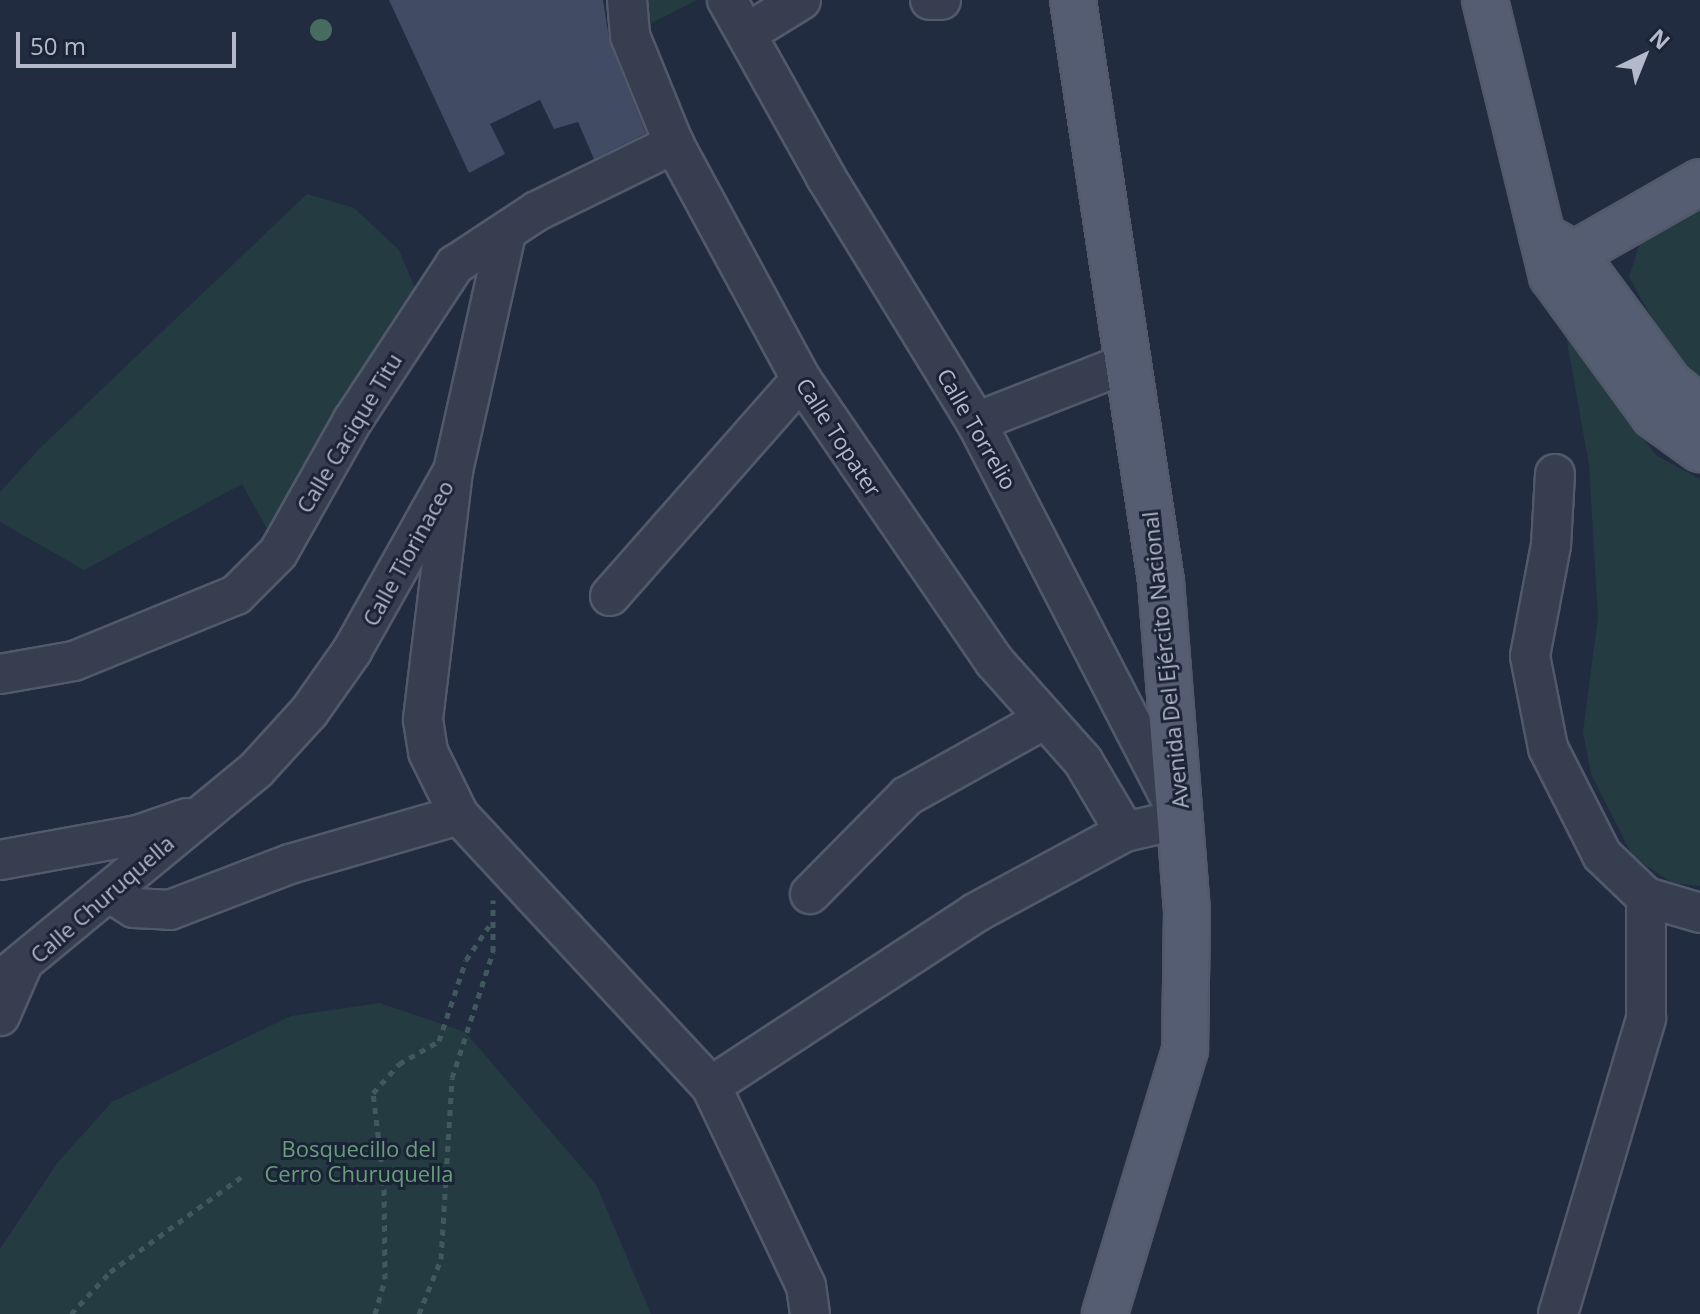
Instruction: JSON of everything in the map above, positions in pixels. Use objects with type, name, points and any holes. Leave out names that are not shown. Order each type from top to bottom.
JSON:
[{"type":"main road","name":"Avenida Del Ejército Nacional","points":[[1073,0],[1161,581],[1181,819],[1185,1050],[1105,1314]]},
{"type":"main road","points":[[1485,0],[1558,245],[1670,384],[1700,408]]},
{"type":"main road","points":[[1558,245],[1700,182]]},
{"type":"main road","points":[[1558,245],[1552,276],[1632,390],[1675,434],[1700,449]]},
{"type":"street","name":"Calle Topater","points":[[627,0],[630,36],[674,144],[801,379],[985,649],[1083,761],[1125,832]]},
{"type":"street","name":"Calle Torrelio","points":[[727,0],[749,32],[826,177],[976,422],[1181,819]]},
{"type":"street","points":[[749,32],[801,0]]},
{"type":"street","points":[[930,0],[941,0]]},
{"type":"street","name":"Calle Cacique Titu","points":[[0,674],[74,661],[236,595],[278,553],[353,420],[455,265],[537,211],[674,144]]},
{"type":"street","name":"Calle Tiorinaceo","points":[[201,813],[256,770],[309,712],[395,580],[453,471],[506,234]]},
{"type":"street","points":[[976,422],[1127,363]]},
{"type":"street","points":[[610,596],[801,379]]},
{"type":"street","points":[[453,471],[423,720],[428,752],[459,815],[711,1086],[806,1286],[810,1314]]},
{"type":"street","points":[[1555,474],[1551,545],[1530,656],[1548,748],[1602,855],[1646,897],[1700,913]]},
{"type":"street","points":[[810,894],[907,796],[1045,719]]},
{"type":"street","points":[[0,860],[138,835],[201,813]]},
{"type":"street","name":"Calle Churuquella","points":[[11,974],[201,813]]},
{"type":"street","points":[[110,893],[134,908],[170,910],[290,864],[459,815]]},
{"type":"street","points":[[711,1086],[975,913],[1125,832],[1181,819]]},
{"type":"street","points":[[1558,1314],[1646,1018],[1646,897]]},
{"type":"street","points":[[0,1016],[11,974]]},
{"type":"path","points":[[419,1314],[441,1259],[452,1078],[493,952],[490,925],[493,899],[512,873]]},
{"type":"path","points":[[375,1314],[385,1279],[384,1185],[373,1093],[399,1064],[439,1041],[466,960],[490,925]]},
{"type":"path","points":[[71,1314],[110,1272],[241,1177]]},
{"type":"green space","points":[[637,0],[697,0],[642,28]]},
{"type":"green space","points":[[307,194],[354,208],[399,250],[419,298],[275,543],[242,484],[84,570],[0,522],[0,492],[39,449]]},
{"type":"green space","points":[[1700,204],[1700,380],[1669,349],[1629,277],[1641,239]]},
{"type":"green space","points":[[1562,313],[1620,409],[1657,456],[1700,479],[1700,886],[1673,883],[1633,857],[1591,774],[1583,732],[1598,617],[1589,465]]},
{"type":"green space","name":"Bosquecillo del Cerro Churuquella","points":[[380,1003],[465,1032],[596,1184],[651,1314],[0,1314],[0,1249],[58,1162],[112,1102],[291,1016]]},
{"type":"building","points":[[389,0],[603,0],[610,44],[646,133],[594,159],[578,122],[554,129],[540,100],[490,124],[505,154],[469,173]]}]
